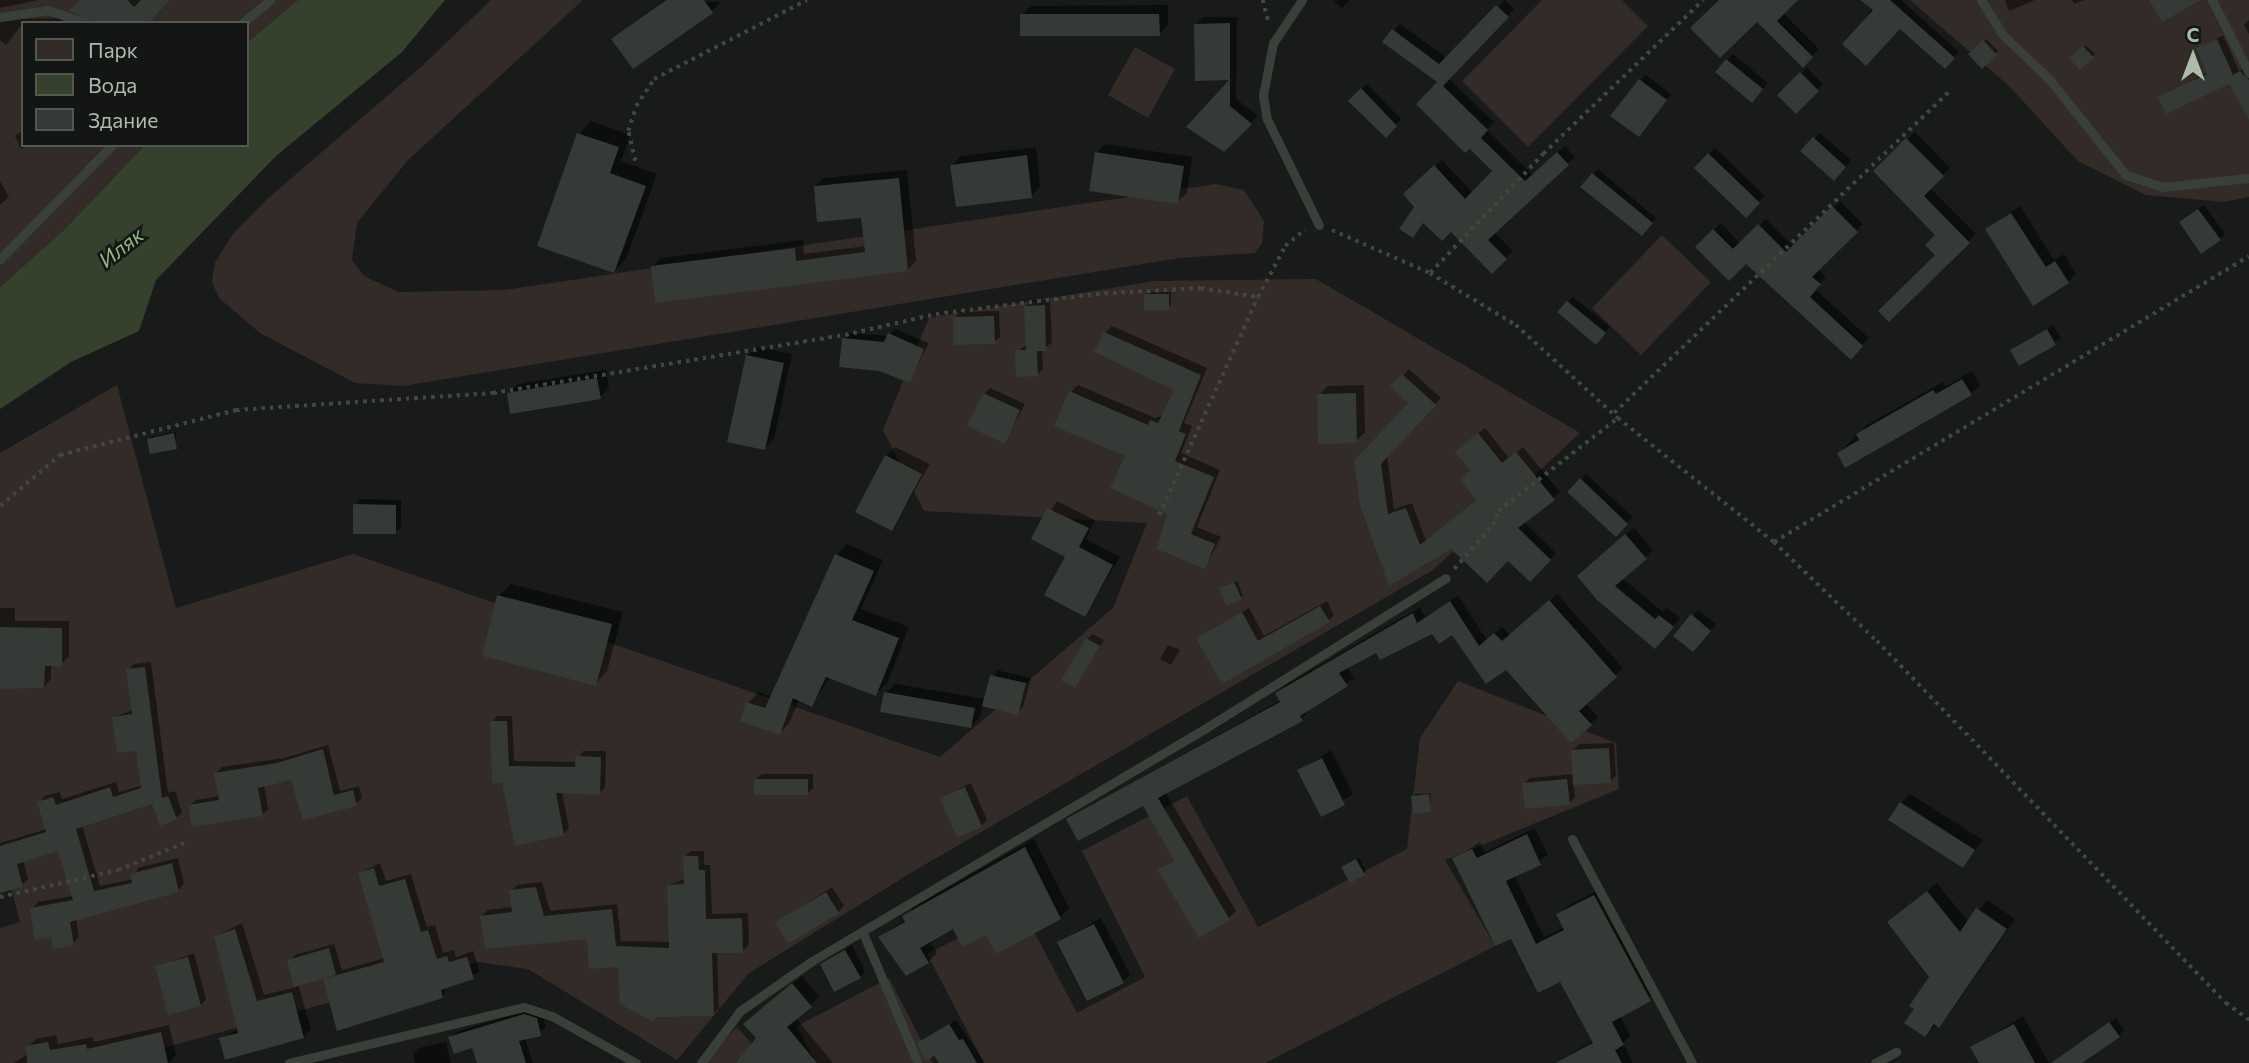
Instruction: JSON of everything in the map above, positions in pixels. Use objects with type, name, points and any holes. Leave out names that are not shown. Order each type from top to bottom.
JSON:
[{"type":"lane","points":[[244,21],[270,0]]},
{"type":"lane","points":[[1302,0],[1273,43],[1263,95],[1267,119],[1319,225]]},
{"type":"lane","points":[[1981,0],[2003,34],[2049,79],[2126,175],[2147,186],[2162,187],[2249,178]]},
{"type":"lane","points":[[2212,0],[2249,73]]},
{"type":"lane","points":[[0,17],[48,10],[79,21]]},
{"type":"lane","points":[[0,259],[110,147]]},
{"type":"lane","points":[[701,1063],[740,1011],[812,961],[863,933],[1446,578]]},
{"type":"lane","points":[[1572,839],[1692,1063]]},
{"type":"lane","points":[[863,933],[916,1061]]},
{"type":"lane","points":[[289,1063],[524,1007],[552,1016],[636,1063]]},
{"type":"lane","points":[[1875,1063],[1896,1052]]},
{"type":"path","points":[[635,161],[628,131],[636,106],[654,79],[807,0]]},
{"type":"path","points":[[1430,273],[1543,154],[1703,0]]},
{"type":"path","points":[[1614,413],[1951,90]]},
{"type":"path","points":[[1159,515],[1263,286],[1280,254],[1301,230],[1319,225],[1430,273],[1516,325],[1618,418],[1774,542],[1877,641],[2226,1003],[2249,1020]]},
{"type":"path","points":[[1774,542],[2249,256]]},
{"type":"path","points":[[0,506],[61,455],[236,411],[493,393],[845,335],[936,314],[1084,295],[1201,288],[1258,297]]},
{"type":"path","points":[[1446,578],[1493,525],[1498,511],[1618,418]]},
{"type":"path","points":[[0,897],[118,870],[184,843]]},
{"type":"green space","points":[[0,0],[298,0],[248,42],[248,21],[21,21],[21,147],[143,147],[63,231],[0,287]]},
{"type":"green space","points":[[491,0],[583,0],[408,160],[357,223],[352,260],[364,276],[398,292],[504,290],[1216,184],[1244,190],[1264,221],[1262,243],[1255,253],[1179,258],[403,386],[355,383],[260,333],[219,298],[212,282],[215,262],[233,234],[266,200],[422,66]]},
{"type":"green space","points":[[1542,0],[1622,0],[1648,26],[1528,147],[1462,81]]},
{"type":"green space","points":[[1910,0],[2249,0],[2249,197],[2224,202],[2146,195],[2078,161],[2009,86]]},
{"type":"green space","points":[[1135,47],[1175,69],[1148,118],[1108,95]]},
{"type":"green space","points":[[1662,235],[1711,282],[1641,355],[1592,308]]},
{"type":"green space","points":[[1316,279],[1580,433],[1433,570],[914,871],[749,973],[677,1060],[528,969],[478,962],[108,1063],[0,1063],[0,928],[20,922],[0,846],[0,453],[117,385],[176,608],[353,554],[940,757],[1113,608],[1147,523],[924,511],[883,430],[929,318],[1154,281]]},
{"type":"green space","points":[[1458,681],[1616,743],[1619,789],[1445,860],[1495,946],[1265,1063],[984,1063],[927,954],[1021,907],[1077,1013],[1145,977],[1082,851],[1187,796],[1258,927],[1407,849],[1420,738]]},
{"type":"green space","points":[[889,978],[933,1063],[816,1063],[797,1026]]},
{"type":"green space","points":[[737,1027],[769,1063],[703,1063],[703,1062]]},
{"type":"water","name":"Иляк","points":[[298,0],[445,0],[402,52],[276,156],[156,280],[139,331],[71,362],[0,409],[0,287],[63,231],[143,147],[248,147],[248,42]]},
{"type":"building","points":[[80,0],[127,0],[134,7],[141,0],[169,0],[151,21],[88,21],[69,10]]},
{"type":"building","points":[[666,0],[704,0],[713,13],[633,69],[611,39]]},
{"type":"building","points":[[1719,0],[1798,0],[1777,21],[1813,57],[1803,68],[1757,22],[1720,58],[1690,28]]},
{"type":"building","points":[[1860,0],[1890,0],[1955,58],[1945,69],[1900,29],[1866,66],[1842,44],[1873,10]]},
{"type":"building","points":[[2149,0],[2201,0],[2162,22]]},
{"type":"building","points":[[1496,5],[1509,17],[1443,86],[1488,130],[1481,138],[1525,181],[1557,152],[1569,165],[1488,240],[1507,259],[1492,274],[1451,232],[1442,241],[1423,223],[1413,238],[1399,229],[1414,207],[1403,194],[1434,165],[1465,199],[1492,171],[1470,149],[1465,153],[1416,104],[1437,82],[1382,42],[1392,29],[1439,64]]},
{"type":"building","points":[[1020,14],[1159,14],[1160,36],[1020,36]]},
{"type":"building","points":[[1230,23],[1230,106],[1252,124],[1224,152],[1186,127],[1229,80],[1195,81],[1194,24]]},
{"type":"building","points":[[2217,39],[2233,75],[2240,71],[2249,80],[2249,120],[2229,84],[2166,114],[2158,97],[2207,74],[2196,48]]},
{"type":"building","points":[[1983,40],[1997,55],[1982,69],[1968,54]]},
{"type":"building","points":[[2083,46],[2094,58],[2080,70],[2069,58]]},
{"type":"building","points":[[1726,59],[1763,89],[1752,103],[1715,72]]},
{"type":"building","points":[[1800,72],[1819,91],[1796,114],[1777,95]]},
{"type":"building","points":[[1639,79],[1667,100],[1639,137],[1610,116]]},
{"type":"building","points":[[1361,88],[1397,126],[1386,138],[1348,101]]},
{"type":"building","points":[[577,133],[619,147],[610,173],[646,186],[614,273],[537,246]]},
{"type":"building","points":[[1813,137],[1846,167],[1834,181],[1800,151]]},
{"type":"building","points":[[1906,138],[1944,176],[1924,196],[1970,243],[1889,322],[1878,311],[1935,255],[1925,245],[1935,235],[1873,171]]},
{"type":"building","points":[[1095,152],[1184,166],[1178,204],[1089,191]]},
{"type":"building","points":[[1708,153],[1760,203],[1746,218],[1694,168]]},
{"type":"building","points":[[1027,155],[1032,198],[956,207],[950,165]]},
{"type":"building","points":[[1592,173],[1653,223],[1642,236],[1580,187]]},
{"type":"building","points":[[899,178],[908,271],[655,303],[651,266],[795,248],[796,261],[865,252],[861,218],[817,222],[814,186]]},
{"type":"building","points":[[1832,206],[1858,232],[1812,277],[1821,284],[1810,297],[1863,346],[1851,360],[1746,264],[1729,281],[1695,247],[1713,229],[1733,249],[1758,224],[1786,252]]},
{"type":"building","points":[[2198,209],[2221,240],[2201,254],[2179,222]]},
{"type":"building","points":[[2011,213],[2046,267],[2055,261],[2069,283],[2033,306],[1985,229]]},
{"type":"building","points":[[1144,294],[1169,294],[1169,310],[1144,310]]},
{"type":"building","points":[[1567,301],[1606,333],[1596,345],[1557,312]]},
{"type":"building","points":[[1045,305],[1046,351],[1037,351],[1038,376],[1016,377],[1015,350],[1026,350],[1024,306]]},
{"type":"building","points":[[994,316],[995,344],[953,345],[953,317]]},
{"type":"building","points":[[2047,329],[2056,345],[2019,366],[2010,350]]},
{"type":"building","points":[[1104,332],[1201,375],[1179,431],[1186,434],[1175,461],[1214,477],[1191,534],[1215,544],[1205,569],[1157,549],[1167,514],[1110,488],[1125,456],[1054,426],[1069,391],[1148,425],[1150,420],[1158,423],[1174,390],[1094,352]]},
{"type":"building","points":[[888,333],[924,349],[910,383],[879,371],[839,367],[842,338],[884,342]]},
{"type":"building","points":[[746,355],[784,363],[765,450],[727,442]]},
{"type":"building","points":[[1402,374],[1436,405],[1381,464],[1388,514],[1406,508],[1420,545],[1476,500],[1460,480],[1470,471],[1455,452],[1478,433],[1502,463],[1516,452],[1555,500],[1518,528],[1551,560],[1530,582],[1508,561],[1487,583],[1451,549],[1389,586],[1360,505],[1354,461],[1408,403],[1390,386]]},
{"type":"building","points":[[597,378],[601,399],[510,414],[507,393]]},
{"type":"building","points":[[1962,379],[1972,395],[1845,468],[1837,453],[1859,440],[1856,434],[1933,390],[1936,394]]},
{"type":"building","points":[[983,393],[1020,410],[1005,444],[967,426]]},
{"type":"building","points":[[1356,393],[1357,443],[1318,444],[1317,394]]},
{"type":"building","points":[[174,433],[177,449],[150,454],[147,439]]},
{"type":"building","points":[[885,455],[922,474],[892,531],[855,512]]},
{"type":"building","points":[[1580,478],[1628,524],[1616,537],[1567,492]]},
{"type":"building","points":[[353,504],[396,505],[396,534],[353,534]]},
{"type":"building","points":[[1047,508],[1089,528],[1079,547],[1113,565],[1085,617],[1044,595],[1065,557],[1031,539]]},
{"type":"building","points":[[1625,534],[1647,559],[1615,586],[1655,619],[1659,615],[1674,627],[1655,649],[1597,600],[1577,576]]},
{"type":"building","points":[[835,554],[874,571],[852,620],[899,638],[876,696],[826,677],[812,707],[793,698],[780,735],[740,721],[746,702],[765,708]]},
{"type":"building","points":[[1234,582],[1242,599],[1226,606],[1219,588]]},
{"type":"building","points":[[497,595],[612,624],[596,686],[482,656]]},
{"type":"building","points":[[1549,600],[1617,677],[1579,711],[1592,725],[1571,743],[1506,670],[1486,684],[1452,635],[1439,644],[1432,634],[1380,660],[1376,653],[1339,673],[1348,686],[1300,716],[1303,721],[1158,798],[1230,920],[1199,938],[1158,870],[1174,860],[1143,806],[1078,841],[1066,819],[1280,702],[1275,693],[1413,613],[1417,623],[1450,601],[1479,646],[1494,633],[1502,641]]},
{"type":"building","points":[[1320,606],[1330,622],[1222,684],[1196,638],[1242,612],[1258,641]]},
{"type":"building","points":[[1691,614],[1711,631],[1693,652],[1673,636]]},
{"type":"building","points":[[0,627],[62,628],[62,666],[45,666],[44,688],[0,689]]},
{"type":"building","points":[[1086,638],[1100,646],[1075,688],[1061,680]]},
{"type":"building","points":[[145,667],[162,798],[168,796],[177,819],[160,826],[152,804],[76,829],[94,891],[132,883],[130,874],[172,863],[179,892],[70,922],[74,945],[53,949],[51,937],[35,940],[30,908],[73,900],[58,851],[17,864],[23,887],[0,893],[0,846],[46,832],[37,802],[53,797],[56,805],[110,787],[113,797],[141,788],[136,751],[117,753],[112,717],[132,714],[126,669]]},
{"type":"building","points":[[990,675],[1026,683],[1018,715],[982,706]]},
{"type":"building","points":[[884,692],[975,708],[971,728],[880,712]]},
{"type":"building","points":[[490,721],[507,721],[509,766],[575,767],[576,756],[601,757],[600,795],[556,793],[564,835],[515,846],[502,783],[492,783]]},
{"type":"building","points":[[1609,748],[1611,783],[1573,785],[1571,750]]},
{"type":"building","points":[[323,749],[334,795],[353,790],[357,806],[303,820],[291,780],[258,788],[263,816],[192,827],[188,805],[219,800],[214,773],[277,763]]},
{"type":"building","points":[[1322,758],[1345,805],[1321,817],[1297,770]]},
{"type":"building","points":[[754,779],[808,779],[808,795],[754,795]]},
{"type":"building","points":[[1567,779],[1570,805],[1525,809],[1522,783]]},
{"type":"building","points":[[965,787],[982,827],[957,838],[940,798]]},
{"type":"building","points":[[1429,794],[1431,812],[1413,814],[1411,796]]},
{"type":"building","points":[[1900,802],[1975,850],[1963,868],[1888,820]]},
{"type":"building","points":[[1527,834],[1541,865],[1506,881],[1536,944],[1564,930],[1556,914],[1594,895],[1651,1001],[1612,1022],[1624,1045],[1615,1050],[1622,1063],[1555,1063],[1593,1043],[1560,982],[1538,993],[1511,939],[1495,946],[1452,858],[1472,849],[1477,858]]},
{"type":"building","points":[[1025,847],[1061,919],[996,954],[986,935],[962,947],[953,929],[920,948],[929,963],[906,976],[878,937],[905,922],[902,916]]},
{"type":"building","points":[[683,856],[698,856],[699,870],[705,870],[706,919],[742,918],[743,953],[712,953],[714,1016],[656,1017],[654,1022],[620,1004],[618,967],[589,969],[587,939],[485,949],[480,916],[512,912],[509,890],[536,887],[544,916],[612,909],[616,946],[669,948],[667,885],[684,884]]},
{"type":"building","points":[[1356,859],[1365,875],[1350,883],[1341,867]]},
{"type":"building","points":[[374,868],[379,886],[405,879],[421,932],[428,930],[437,959],[447,956],[449,962],[467,957],[474,979],[441,990],[443,998],[337,1031],[323,979],[384,962],[358,873]]},
{"type":"building","points":[[1927,891],[1960,932],[1976,908],[2007,929],[1939,1028],[1934,1024],[1925,1037],[1904,1023],[1914,1009],[1909,1006],[1929,977],[1887,922]]},
{"type":"building","points":[[826,892],[839,913],[788,944],[775,922]]},
{"type":"building","points":[[1094,924],[1124,983],[1087,1001],[1057,942]]},
{"type":"building","points":[[235,929],[257,1001],[292,992],[304,1038],[225,1060],[219,1038],[238,1033],[214,936]]},
{"type":"building","points":[[329,948],[336,975],[294,987],[287,960]]},
{"type":"building","points":[[845,950],[861,978],[834,992],[820,964]]},
{"type":"building","points":[[188,957],[201,1006],[168,1015],[155,966]]},
{"type":"building","points":[[792,983],[812,1007],[787,1027],[817,1063],[736,1063],[756,1038],[743,1024]]},
{"type":"building","points":[[524,1014],[537,1018],[541,1036],[519,1041],[526,1063],[477,1063],[472,1048],[454,1054],[448,1037]]},
{"type":"building","points":[[2109,1022],[2120,1037],[2082,1063],[2051,1063]]},
{"type":"building","points":[[949,1024],[959,1040],[963,1039],[977,1063],[939,1063],[934,1056],[925,1061],[917,1043]]},
{"type":"building","points":[[2014,1024],[2035,1063],[1979,1063],[1970,1047]]},
{"type":"building","points":[[161,1032],[168,1063],[27,1063],[26,1046],[48,1042],[50,1050],[86,1044],[87,1049]]}]
